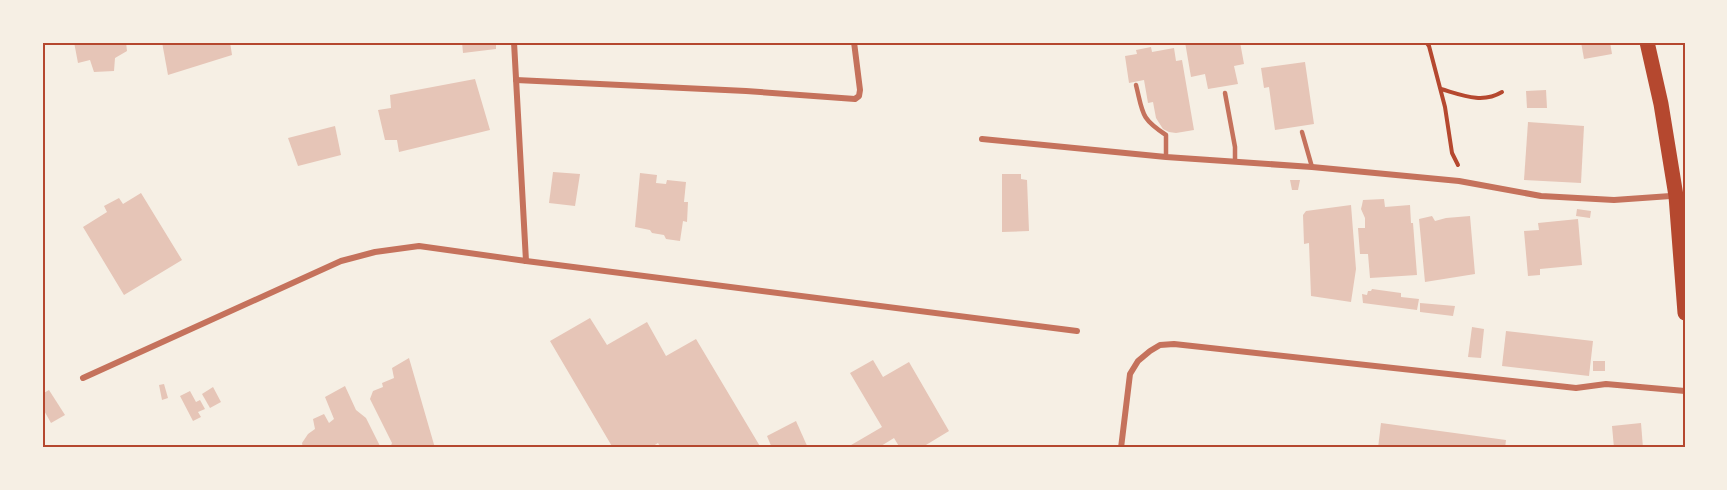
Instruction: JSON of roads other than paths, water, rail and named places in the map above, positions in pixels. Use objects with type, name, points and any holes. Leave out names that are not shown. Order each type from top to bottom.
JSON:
[{"type":"main road","points":[[1647,42],[1680,195],[1685,314]]},
{"type":"street","points":[[514,42],[526,261]]},
{"type":"street","points":[[516,80],[746,91],[855,99],[859,96],[860,90],[854,42]]},
{"type":"street","points":[[982,138],[1166,157],[1312,167],[1460,181],[1541,196],[1614,200],[1680,195]]},
{"type":"street","points":[[83,378],[341,261],[375,252],[419,246],[1077,331]]},
{"type":"street","points":[[1121,448],[1130,374],[1138,361],[1161,345],[1186,345],[1576,388],[1605,384],[1685,391]]},
{"type":"lane","points":[[1136,85],[1142,114],[1166,135],[1166,157]]},
{"type":"lane","points":[[1225,93],[1235,147],[1235,161]]},
{"type":"lane","points":[[1302,132],[1312,167]]}]
